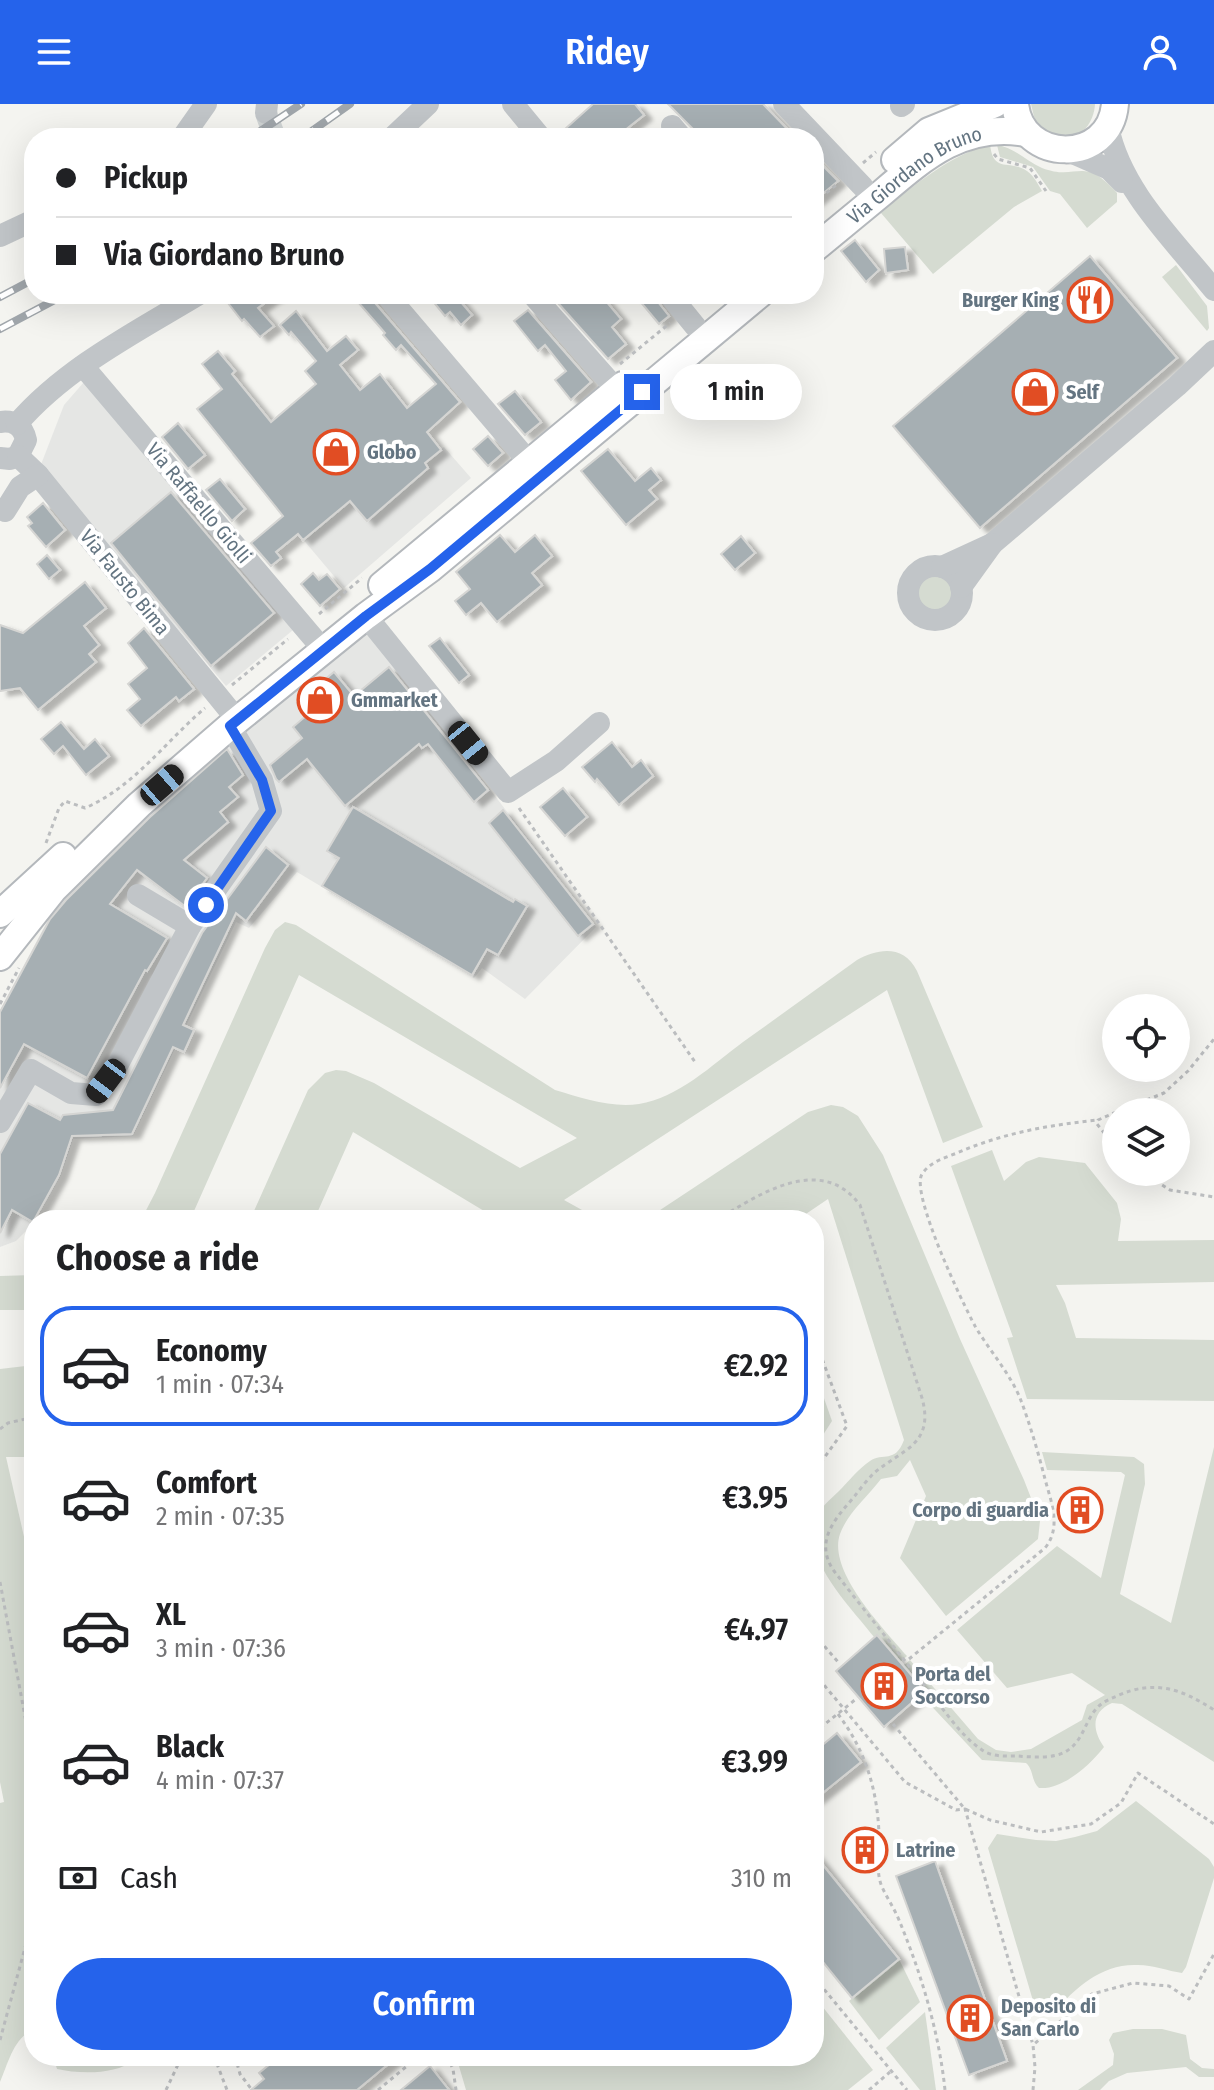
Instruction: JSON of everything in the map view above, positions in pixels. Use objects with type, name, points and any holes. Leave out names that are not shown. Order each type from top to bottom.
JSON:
[{"type":"main road","name":"Via Giordano Bruno","points":[[824,219],[929,131],[995,104]]},
{"type":"main road","points":[[1015,104],[1026,133]]},
{"type":"main road","points":[[1068,151],[1098,139],[1111,116]]},
{"type":"main road","name":"Via Giordano Bruno","points":[[824,241],[935,150],[987,131],[1010,130],[1026,133],[1052,150],[1068,151]]},
{"type":"main road","points":[[0,914],[121,800],[226,711],[310,633],[529,462],[683,310],[702,304]]},
{"type":"main road","points":[[0,957],[54,889],[139,805],[226,711],[430,569],[748,304]]},
{"type":"street","points":[[189,128],[206,104]]},
{"type":"street","points":[[403,128],[428,104]]},
{"type":"street","points":[[513,104],[533,128]]},
{"type":"street","points":[[784,104],[807,128]]},
{"type":"street","points":[[1111,116],[1117,162],[1133,190],[1214,290]]},
{"type":"street","points":[[824,146],[863,187]]},
{"type":"street","points":[[1068,151],[1109,169],[1133,190]]},
{"type":"street","points":[[0,236],[24,225]]},
{"type":"street","points":[[117,344],[122,329],[157,304]]},
{"type":"street","points":[[9,457],[26,440],[22,429],[9,423],[83,366],[183,304]]},
{"type":"street","points":[[395,304],[529,462]]},
{"type":"street","points":[[541,304],[611,383]]},
{"type":"street","points":[[992,544],[942,567],[924,568],[910,581],[908,599],[917,614],[932,620],[948,616],[959,603],[961,587],[992,544],[1214,351]]},
{"type":"street","name":"Via Raffaello Giolli","points":[[83,366],[310,633]]},
{"type":"street","name":"Via Fausto Bima","points":[[9,457],[38,475],[226,711],[262,780],[271,811],[190,926]]},
{"type":"street","points":[[5,511],[20,487],[38,475]]},
{"type":"street","points":[[942,567],[957,578],[961,587]]},
{"type":"street","points":[[366,616],[508,792],[556,761],[599,723]]},
{"type":"street","points":[[0,1122],[31,1070],[71,1093],[96,1095],[116,1068],[190,926],[138,895]]},
{"type":"path","points":[[611,383],[683,310]]},
{"type":"path","points":[[39,855],[65,801],[85,808],[104,798],[148,763],[226,711],[310,633],[363,577]]},
{"type":"path","points":[[508,792],[695,1062]]},
{"type":"path","points":[[0,991],[5,994]]},
{"type":"path","points":[[1151,1098],[1164,1093],[1188,1071],[1214,1039]]},
{"type":"path","points":[[909,1659],[1046,1547],[1053,1536],[1055,1522],[1020,1400],[958,1292],[918,1187],[920,1178],[929,1166],[988,1140],[1102,1118]]},
{"type":"path","points":[[1098,1120],[1102,1132]]},
{"type":"path","points":[[733,1210],[783,1184],[805,1180],[820,1180],[843,1188],[860,1205],[922,1398],[925,1418],[915,1443],[873,1474],[832,1524],[825,1540],[825,1557],[905,1662],[979,1748],[994,1755],[1024,1757],[1063,1753],[1080,1739],[1103,1702],[1129,1690],[1150,1686],[1164,1686],[1186,1693],[1214,1710]]},
{"type":"path","points":[[1164,1186],[1170,1190],[1214,1197]]},
{"type":"path","points":[[824,1364],[847,1426],[824,1458]]},
{"type":"path","points":[[0,1429],[8,1423],[24,1419]]},
{"type":"path","points":[[0,1582],[24,1711]]},
{"type":"path","points":[[824,1646],[838,1662]]},
{"type":"path","points":[[824,1685],[905,1782],[956,1810],[965,1809],[990,1820],[1041,1832],[1091,1824],[1121,1803],[1138,1773],[1214,1824]]},
{"type":"path","points":[[824,1725],[856,1699]]},
{"type":"path","points":[[838,1714],[862,1749],[870,1774],[877,1809],[881,1887],[899,1920],[923,1984],[945,2090]]},
{"type":"path","points":[[893,1724],[965,1809],[1033,2045],[1033,2090]]},
{"type":"path","points":[[0,2040],[24,1951]]},
{"type":"path","points":[[1033,2045],[1092,1994],[1133,1983],[1169,1986],[1189,1999],[1214,1954]]},
{"type":"path","points":[[824,1989],[907,2090]]},
{"type":"path","points":[[166,2090],[177,2066]]},
{"type":"path","points":[[218,2066],[227,2090]]},
{"type":"path","points":[[238,2066],[252,2090]]},
{"type":"path","points":[[378,2090],[407,2066]]},
{"type":"path","points":[[452,2066],[456,2090]]},
{"type":"path","points":[[869,2090],[891,2071]]},
{"type":"shaded area","points":[[1031,104],[1095,104],[1091,120],[1082,132],[1075,137],[1060,139],[1049,136],[1036,125]]},
{"type":"shaded area","points":[[990,144],[998,163],[1027,171],[1042,191],[1014,207],[933,274],[881,213],[945,164]]},
{"type":"shaded area","points":[[997,145],[1042,168],[1096,175],[1117,193],[1117,202],[1087,228],[1060,194],[1050,191],[1033,167],[1000,157]]},
{"type":"shaded area","points":[[1176,265],[1207,306],[1207,331],[1162,277]]},
{"type":"shaded area","name":"Globo","points":[[340,365],[360,390],[380,374],[441,449],[444,447],[471,478],[344,588],[197,409],[233,377],[272,421]]},
{"type":"shaded area","points":[[84,382],[293,630],[226,686],[40,467],[64,405]]},
{"type":"shaded area","points":[[934,574],[947,579],[952,592],[947,605],[934,610],[921,605],[916,592],[921,579]]},
{"type":"shaded area","points":[[364,626],[596,927],[525,999],[482,968],[474,978],[297,872],[249,928],[236,922],[133,1136],[73,1139],[61,1175],[41,1210],[24,1210],[24,1233],[16,1241],[0,1247],[0,1010],[49,918],[127,828]]},
{"type":"shaded area","points":[[285,922],[296,925],[555,1090],[618,1105],[653,1101],[681,1088],[857,960],[882,951],[898,953],[917,971],[983,1127],[943,1143],[887,990],[564,1200],[582,1210],[482,1210],[353,1132],[318,1210],[254,1210],[308,1090],[325,1073],[336,1070],[374,1083],[520,1168],[577,1138],[299,975],[194,1210],[146,1210],[275,930]]},
{"type":"shaded area","points":[[831,1105],[843,1107],[858,1116],[883,1155],[1040,1521],[1038,1539],[946,1616],[900,1558],[926,1496],[910,1460],[897,1476],[881,1479],[848,1519],[840,1534],[838,1549],[849,1582],[907,1656],[900,1662],[877,1636],[874,1637],[824,1570],[824,1506],[866,1464],[875,1458],[893,1455],[904,1440],[828,1199],[812,1210],[660,1210],[808,1112]]},
{"type":"shaded area","points":[[992,1150],[1004,1181],[1026,1162],[1039,1157],[1085,1163],[1117,1203],[1121,1219],[1118,1241],[1214,1240],[1214,1282],[1056,1285],[1076,1338],[1214,1340],[1214,1401],[1027,1399],[1007,1338],[1013,1337],[951,1166]]},
{"type":"shaded area","points":[[24,1275],[24,1310],[0,1310],[0,1276]]},
{"type":"shaded area","points":[[24,1366],[24,1457],[6,1457],[24,1537],[24,2036],[9,2059],[0,2082],[0,1803],[4,1802],[0,1782],[0,1369]]},
{"type":"shaded area","points":[[824,1398],[832,1421],[824,1433]]},
{"type":"shaded area","points":[[1214,1447],[1214,1762],[1122,1704],[1112,1703],[1097,1716],[1097,1734],[1104,1747],[1084,1768],[1057,1785],[1039,1788],[1026,1763],[982,1760],[921,1695],[924,1691],[903,1666],[910,1660],[978,1739],[996,1750],[1011,1752],[1031,1749],[1082,1720],[1087,1705],[1105,1695],[1072,1673],[1007,1688],[957,1630],[1057,1546],[1101,1578],[1125,1475],[1121,1472],[1047,1470],[1042,1452],[1134,1457],[1144,1464],[1145,1484],[1120,1594],[1171,1623]]},
{"type":"shaded area","points":[[1136,1801],[1209,1859],[1214,1867],[1214,1878],[1186,1967],[1182,1973],[1144,1965],[1113,1968],[1091,1978],[1054,2013],[1036,2011],[988,1848],[997,1834],[1056,1841],[1097,1831]]},
{"type":"shaded area","points":[[899,1959],[920,2002],[879,2040],[849,2001]]},
{"type":"shaded area","points":[[824,2009],[873,2070],[848,2090],[466,2090],[459,2066],[824,2066]]},
{"type":"shaded area","points":[[925,2012],[936,2090],[920,2090],[886,2048]]},
{"type":"shaded area","points":[[1162,2029],[1186,2035],[1190,2059],[1202,2068],[1214,2069],[1214,2077],[1199,2077],[1186,2067],[1127,2073],[1109,2081],[1100,2090],[1078,2090],[1113,2065],[1114,2054],[1109,2040],[1113,2033]]},
{"type":"shaded area","points":[[56,2066],[123,2066],[108,2071],[86,2072],[57,2069]]},
{"type":"building","points":[[593,104],[635,104],[644,115],[628,128],[566,128]]},
{"type":"building","points":[[668,104],[763,104],[786,128],[692,128]]},
{"type":"building","points":[[824,167],[838,181],[824,193]]},
{"type":"building","points":[[855,240],[879,270],[866,282],[841,251]]},
{"type":"building","points":[[905,247],[908,270],[886,273],[884,249]]},
{"type":"building","name":"Self","points":[[1090,256],[1177,358],[980,528],[893,426]]},
{"type":"building","points":[[229,304],[263,304],[258,308],[274,326],[260,337],[244,319],[242,321]]},
{"type":"building","name":"Globo","points":[[360,304],[376,304],[460,402],[427,432],[441,450],[425,463],[428,468],[367,521],[350,501],[303,540],[298,534],[276,552],[281,558],[271,566],[251,543],[283,516],[197,409],[222,389],[202,364],[218,351],[235,371],[232,374],[271,422],[316,384],[305,371],[316,361],[291,332],[289,335],[280,325],[296,311],[327,351],[346,336],[358,350],[340,365],[360,390],[380,374],[407,408],[436,384],[401,345],[396,350],[383,335],[385,333]]},
{"type":"building","points":[[435,304],[463,304],[472,315],[461,325],[450,312],[445,316]]},
{"type":"building","points":[[559,304],[608,304],[621,319],[612,327],[626,344],[608,359]]},
{"type":"building","points":[[642,304],[660,304],[669,316],[659,324]]},
{"type":"building","points":[[528,310],[591,382],[571,400],[555,380],[566,371],[545,345],[538,351],[514,321]]},
{"type":"building","points":[[515,391],[541,422],[525,435],[498,404]]},
{"type":"building","points":[[178,423],[205,455],[188,469],[162,437]]},
{"type":"building","points":[[488,436],[503,453],[488,466],[473,449]]},
{"type":"building","points":[[608,449],[635,481],[651,468],[661,480],[649,490],[657,499],[626,525],[581,471]]},
{"type":"building","points":[[220,479],[245,509],[232,521],[206,490]]},
{"type":"building","points":[[171,492],[274,613],[211,666],[111,543]]},
{"type":"building","points":[[43,503],[65,530],[46,547],[28,526],[32,523],[27,517]]},
{"type":"building","points":[[500,535],[515,552],[535,535],[552,556],[532,573],[542,585],[497,622],[481,603],[466,615],[455,601],[470,589],[456,572]]},
{"type":"building","points":[[741,536],[755,553],[735,570],[721,554]]},
{"type":"building","points":[[47,555],[60,570],[49,579],[37,564]]},
{"type":"building","points":[[313,573],[319,580],[327,574],[340,589],[320,606],[301,584]]},
{"type":"building","points":[[85,582],[106,608],[84,626],[99,645],[89,654],[96,662],[38,710],[20,688],[0,691],[0,625],[23,633]]},
{"type":"building","points":[[144,628],[194,689],[179,701],[176,697],[141,726],[127,710],[140,699],[128,684],[147,668],[128,643]]},
{"type":"building","points":[[440,638],[469,675],[459,683],[429,646]]},
{"type":"building","points":[[389,667],[488,790],[474,802],[428,744],[422,748],[419,744],[345,806],[307,759],[279,782],[276,779],[270,765],[302,738],[293,727],[307,715],[297,703],[334,672],[354,696]]},
{"type":"building","points":[[61,722],[84,749],[95,739],[109,756],[86,775],[63,746],[54,754],[41,739]]},
{"type":"building","points":[[612,742],[632,767],[641,760],[653,776],[619,805],[582,767]]},
{"type":"building","points":[[227,749],[243,775],[229,787],[238,797],[220,812],[228,822],[184,860],[207,878],[186,907],[137,870],[110,904],[167,938],[145,970],[87,1078],[24,1044],[0,1088],[0,1012],[50,919],[150,817]]},
{"type":"building","points":[[563,788],[587,817],[565,836],[540,807]]},
{"type":"building","points":[[353,807],[513,902],[515,899],[527,906],[498,955],[487,949],[472,975],[322,886],[339,858],[327,851]]},
{"type":"building","points":[[503,810],[593,924],[578,936],[489,823]]},
{"type":"building","points":[[266,847],[288,865],[246,921],[236,913],[183,1025],[194,1030],[184,1052],[173,1047],[132,1134],[72,1136],[59,1175],[40,1210],[24,1210],[24,1217],[12,1210],[0,1233],[0,1154],[28,1103],[60,1120],[63,1115],[113,1110],[202,933]]},
{"type":"building","name":"Porta del Soccorso","points":[[877,1635],[925,1691],[884,1727],[836,1671]]},
{"type":"building","points":[[837,1733],[861,1762],[824,1792],[824,1744]]},
{"type":"building","name":"Latrine","points":[[865,1839],[873,1842],[876,1850],[873,1858],[865,1861],[857,1858],[854,1850],[857,1842]]},
{"type":"building","points":[[935,1861],[1007,2061],[969,2075],[896,1876]]},
{"type":"building","points":[[824,1866],[899,1959],[852,1998],[824,1963]]},
{"type":"building","points":[[268,2066],[386,2066],[357,2090],[251,2090],[264,2079],[259,2073]]},
{"type":"building","points":[[430,2066],[449,2090],[401,2090]]},
{"type":"tunnel","points":[[266,113],[271,128]]},
{"type":"railway","points":[[265,128],[301,104]]},
{"type":"railway","points":[[316,128],[350,104]]},
{"type":"railway","points":[[0,297],[24,284]]},
{"type":"railway","points":[[0,329],[47,304]]},
{"type":"place","name":"Burger King","points":[[1090,300]]},
{"type":"place","name":"Self","points":[[1035,392]]},
{"type":"place","name":"Globo","points":[[336,452]]},
{"type":"place","name":"Gmmarket","points":[[320,700]]},
{"type":"place","name":"Corpo di guardia","points":[[1080,1510]]},
{"type":"place","name":"Porta del Soccorso","points":[[884,1686]]},
{"type":"place","name":"Latrine","points":[[865,1850]]},
{"type":"place","name":"Deposito di San Carlo","points":[[970,2018]]},
{"type":"route","points":[[206,905],[271,811],[262,780],[230,726],[366,616],[430,569],[642,392]]}]
